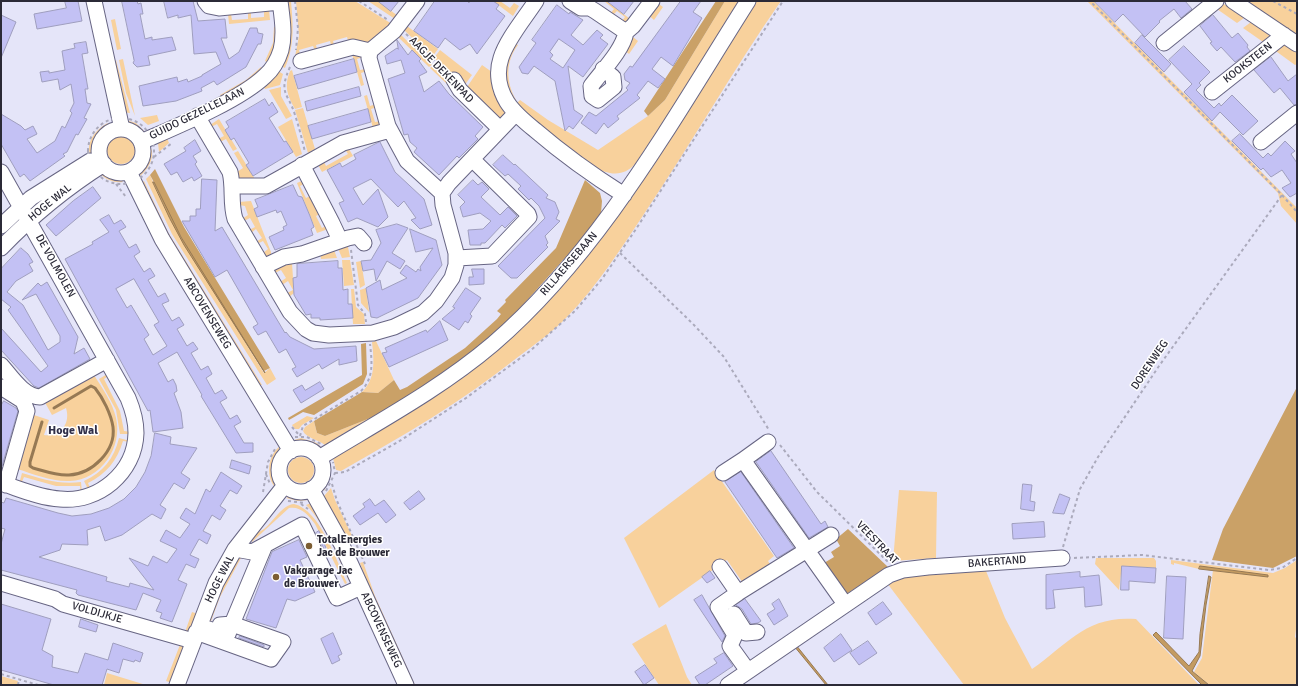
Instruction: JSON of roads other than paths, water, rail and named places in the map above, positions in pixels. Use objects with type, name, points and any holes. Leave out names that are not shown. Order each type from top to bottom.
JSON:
[{"type":"street","points":[[94,1],[106,57],[107,98],[117,130]]},
{"type":"street","points":[[205,1],[209,6],[219,8],[280,2]]},
{"type":"street","points":[[417,1],[397,27],[370,51],[369,58],[390,130],[409,164],[442,193]]},
{"type":"street","points":[[570,1],[581,8],[590,8],[626,32]]},
{"type":"street","points":[[603,69],[625,41],[626,32],[633,26],[652,1]]},
{"type":"street","name":"RILLAERSEBAAN","points":[[319,458],[441,383],[493,344],[526,313],[596,233],[624,195],[748,1]]},
{"type":"street","points":[[1164,42],[1216,1]]},
{"type":"street","points":[[1233,1],[1297,44]]},
{"type":"street","name":"GUIDO GEZELLELAAN","points":[[141,142],[197,116],[249,88],[265,77],[273,67],[281,50],[283,33],[280,2]]},
{"type":"street","points":[[529,4],[501,58],[499,71],[502,92],[507,103],[516,113],[566,156],[624,195]]},
{"type":"street","name":"KOOKSTEEN","points":[[1212,92],[1284,35]]},
{"type":"street","points":[[296,62],[353,47],[370,51]]},
{"type":"street","name":"AAGJE DEKENPAD","points":[[454,80],[460,90],[500,129]]},
{"type":"street","points":[[197,116],[230,172],[233,186],[232,206],[235,219],[263,266],[294,317],[306,329],[313,333],[329,335],[368,333],[394,327],[431,307],[452,278],[457,258],[443,205],[442,193],[449,182],[516,113]]},
{"type":"street","points":[[1261,142],[1297,113]]},
{"type":"street","points":[[117,130],[130,131],[141,142],[143,149],[140,163],[129,172],[115,172],[102,160],[102,141],[117,130]]},
{"type":"street","points":[[233,186],[266,186],[305,163],[344,143],[390,130]]},
{"type":"street","points":[[457,258],[492,256],[529,217],[528,214],[472,159]]},
{"type":"street","name":"HOGE WAL","points":[[1,226],[21,207],[52,184],[102,160]]},
{"type":"street","name":"HOGE WAL","points":[[1,248],[29,220],[102,160]]},
{"type":"street","points":[[305,163],[344,239]]},
{"type":"street","name":"DE VOLMOLEN","points":[[1,172],[128,398],[134,414],[136,433],[132,455],[119,476],[102,490],[87,497],[61,500],[3,484],[26,415],[26,398]]},
{"type":"street","name":"ABCOVENSEWEG","points":[[129,172],[166,245],[291,451]]},
{"type":"street","points":[[263,266],[284,257],[308,253],[344,239],[358,236],[364,243]]},
{"type":"street","points":[[1,387],[26,398],[44,395],[107,360]]},
{"type":"street","points":[[1,365],[26,398]]},
{"type":"street","points":[[723,473],[772,439]]},
{"type":"street","points":[[306,449],[319,458],[322,465],[321,479],[311,489],[298,492],[285,486],[279,471],[280,463],[291,451],[306,449]]},
{"type":"street","points":[[743,460],[845,604]]},
{"type":"street","name":"HOGE WAL","points":[[177,685],[216,583],[235,549],[285,486]]},
{"type":"street","name":"ABCOVENSEWEG","points":[[311,489],[332,525],[406,685]]},
{"type":"street","points":[[235,549],[252,552],[302,525],[337,598],[361,587]]},
{"type":"street","points":[[748,671],[730,646],[735,634],[718,607],[831,535]]},
{"type":"street","points":[[225,642],[265,545]]},
{"type":"street","name":"BAKERTAND","points":[[728,685],[873,584],[895,572],[928,567],[1062,558]]},
{"type":"street","points":[[720,568],[746,633],[757,632]]},
{"type":"street","name":"VOLDIJKJE","points":[[1,583],[55,599],[63,604],[196,633]]},
{"type":"street","points":[[232,624],[283,642],[271,659],[196,633],[218,632],[220,625],[232,624]]},
{"type":"waterway","points":[[42,422],[30,462],[30,466],[33,468],[56,474],[78,474],[94,466],[101,460],[111,444],[113,427],[106,406],[95,388],[91,386],[54,408]]},
{"type":"place","name":"TotalEnergies Jac de Brouwer","points":[[309,546]]},
{"type":"place","name":"Vakgarage Jac de Brouwer","points":[[276,577]]},
{"type":"district","name":"Hoge Wal","points":[[73,431]]}]
